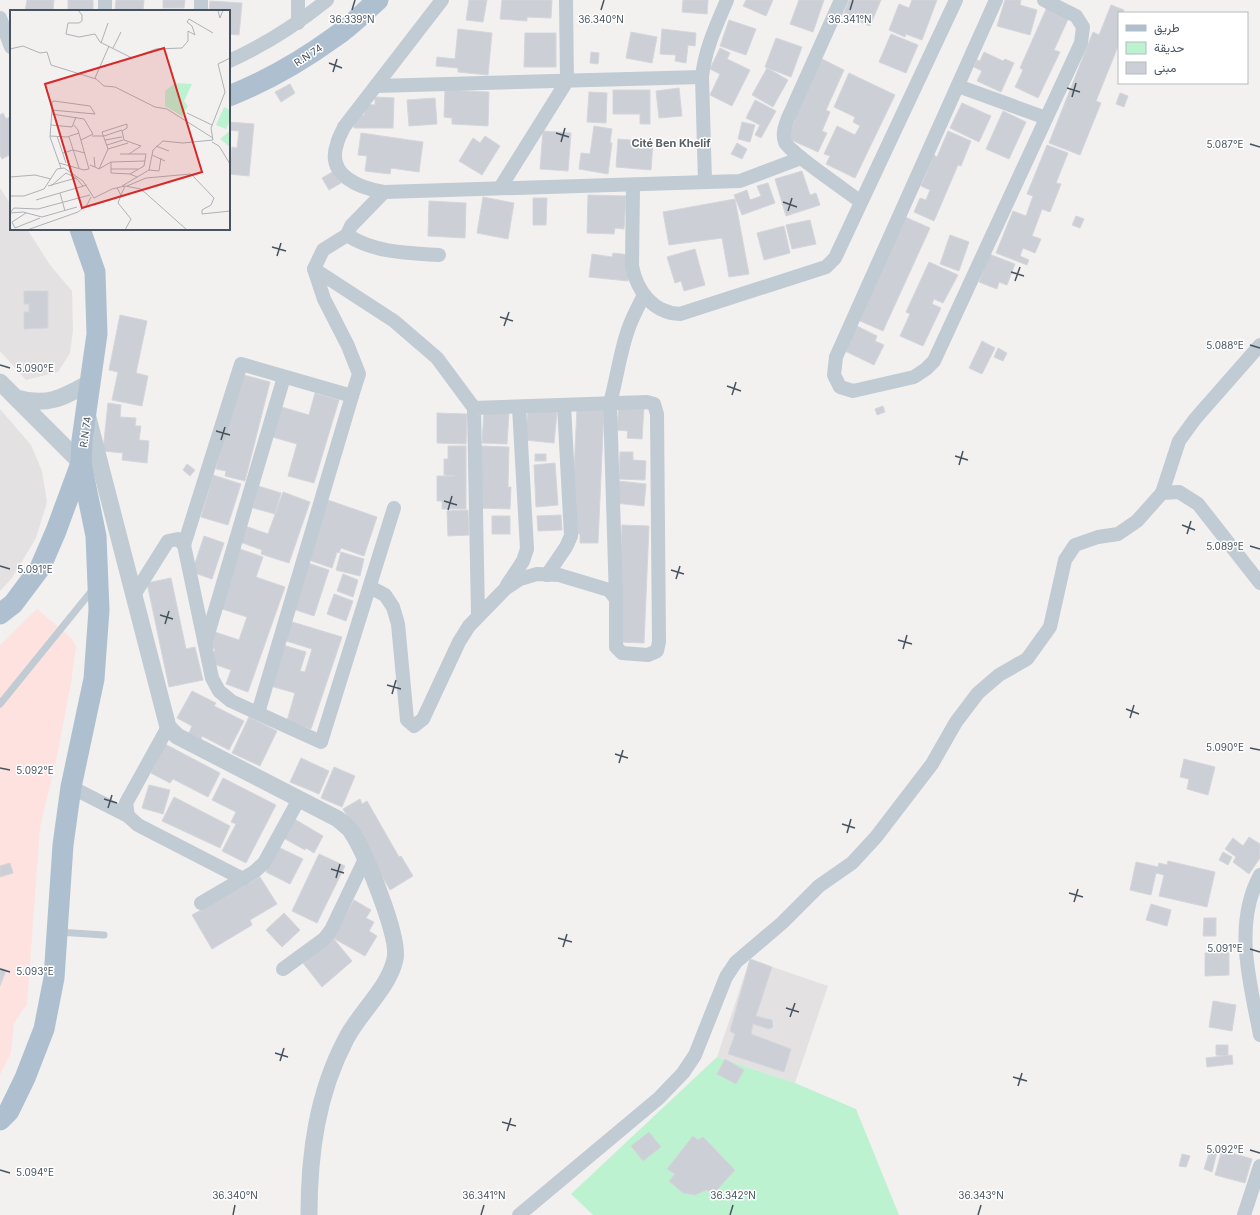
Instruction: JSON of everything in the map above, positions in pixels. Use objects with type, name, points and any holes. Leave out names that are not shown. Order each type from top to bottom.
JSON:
[{"type":"main road","name":"R.N 74","points":[[230,96],[252,87],[290,66],[337,36],[378,0]]},
{"type":"main road","name":"R.N 74","points":[[0,614],[13,604],[40,568],[56,531],[81,463],[82,440],[87,414],[97,334],[97,299],[94,272],[80,230]]},
{"type":"main road","points":[[0,1120],[9,1111],[25,1078],[44,1029],[54,978],[63,845],[71,786],[94,679],[99,610],[96,536],[81,463]]},
{"type":"street","points":[[298,0],[298,23]]},
{"type":"street","points":[[230,61],[256,49],[298,23],[327,0]]},
{"type":"street","points":[[442,0],[344,127],[336,145],[335,162],[344,176],[356,185],[384,192],[740,181],[801,158]]},
{"type":"street","points":[[500,188],[567,81],[566,0]]},
{"type":"street","points":[[705,182],[702,78],[708,44],[727,0]]},
{"type":"street","points":[[841,0],[788,118],[783,134],[786,144],[801,158],[861,202]]},
{"type":"street","points":[[633,185],[632,266],[634,278],[644,295],[660,310],[680,314],[826,267],[835,258],[956,0]]},
{"type":"street","points":[[996,0],[836,357],[834,375],[840,387],[853,391],[914,377],[926,369],[934,361],[1081,43],[1083,27],[1076,16],[1044,0]]},
{"type":"street","points":[[0,18],[10,44]]},
{"type":"street","points":[[376,86],[702,78]]},
{"type":"street","points":[[958,86],[1046,118]]},
{"type":"street","points":[[258,713],[358,374],[348,346],[324,299],[314,269],[323,250],[347,235],[352,226],[384,192]]},
{"type":"street","points":[[347,235],[360,244],[390,252],[439,255]]},
{"type":"street","points":[[314,269],[394,321],[437,358],[474,408],[478,615]]},
{"type":"street","points":[[474,408],[519,407],[610,403],[647,402],[654,404],[657,414],[660,642],[657,651],[648,655],[622,653],[616,647],[610,403],[625,338],[644,295]]},
{"type":"street","points":[[518,1215],[659,1098],[683,1073],[694,1055],[726,977],[736,962],[782,924],[819,886],[852,863],[876,837],[932,764],[956,722],[978,693],[999,675],[1027,659],[1050,627],[1065,560],[1075,545],[1098,537],[1118,534],[1137,521],[1162,493],[1178,441],[1195,419],[1260,345]]},
{"type":"street","points":[[352,396],[241,364],[184,545],[212,678],[219,691],[231,701],[320,742],[394,508]]},
{"type":"street","points":[[205,643],[284,377]]},
{"type":"street","points":[[0,382],[81,463]]},
{"type":"street","points":[[16,398],[33,403],[55,401],[91,382]]},
{"type":"street","points":[[547,575],[566,547],[570,536],[564,405]]},
{"type":"street","points":[[505,589],[523,561],[527,549],[519,407]]},
{"type":"street","points":[[87,414],[168,727],[177,736],[338,819],[351,831],[365,859],[394,940],[395,959],[389,975],[346,1037],[335,1061],[316,1119],[309,1177],[309,1215]]},
{"type":"street","points":[[1162,493],[1179,492],[1198,504],[1260,583]]},
{"type":"street","points":[[134,595],[168,541],[178,539],[184,545]]},
{"type":"street","points":[[370,587],[385,595],[393,607],[398,624],[407,720],[414,726],[423,719],[459,642],[478,615],[505,589],[520,579],[537,574],[558,575],[609,590],[616,599]]},
{"type":"street","points":[[128,816],[126,803],[168,727]]},
{"type":"street","points":[[71,786],[128,816],[138,825],[243,879]]},
{"type":"street","points":[[201,903],[243,879],[264,863],[298,799]]},
{"type":"street","points":[[283,969],[324,939],[365,859]]},
{"type":"street","points":[[1260,875],[1252,891],[1246,918],[1245,948],[1260,1035]]},
{"type":"street","points":[[1244,1215],[1260,1166]]},
{"type":"lane","points":[[0,704],[97,583]]},
{"type":"lane","points":[[57,932],[104,935]]},
{"type":"shaded area","points":[[0,188],[10,203],[10,230],[28,230],[50,265],[72,291],[73,330],[70,353],[58,372],[26,380],[0,351]]},
{"type":"shaded area","points":[[0,409],[31,445],[42,471],[47,502],[36,538],[12,578],[0,591]]},
{"type":"shaded area","points":[[37,609],[71,638],[76,646],[71,683],[56,761],[40,827],[27,1004],[14,1023],[11,1053],[0,1075],[0,645]]},
{"type":"shaded area","points":[[750,959],[828,986],[795,1083],[717,1057]]},
{"type":"green space","points":[[717,1057],[795,1083],[856,1109],[899,1215],[593,1215],[571,1194]]},
{"type":"building","points":[[27,0],[54,0],[53,10],[25,10]]},
{"type":"building","points":[[68,0],[93,0],[93,10],[68,10]]},
{"type":"building","points":[[116,0],[144,0],[143,10],[115,10]]},
{"type":"building","points":[[163,0],[185,0],[184,8],[163,8]]},
{"type":"building","points":[[469,0],[487,0],[483,22],[466,20]]},
{"type":"building","points":[[502,0],[552,0],[551,18],[527,17],[527,21],[500,19]]},
{"type":"building","points":[[683,0],[708,0],[707,14],[682,12]]},
{"type":"building","points":[[746,0],[773,0],[766,16],[743,6]]},
{"type":"building","points":[[799,0],[824,0],[813,32],[790,24]]},
{"type":"building","points":[[849,0],[881,0],[870,26],[843,15]]},
{"type":"building","points":[[912,0],[937,0],[922,40],[906,34],[905,37],[889,30],[899,4],[909,8]]},
{"type":"building","points":[[1005,0],[1021,0],[1020,5],[1037,10],[1030,35],[997,26]]},
{"type":"building","points":[[210,1],[242,3],[239,35],[230,34],[230,10],[209,10]]},
{"type":"building","points":[[1111,5],[1124,10],[1123,12],[1118,12],[1118,46],[1096,101],[1101,103],[1080,155],[1049,143],[1093,32],[1099,35]]},
{"type":"building","points":[[1047,7],[1069,17],[1054,50],[1060,52],[1038,98],[1015,87],[1023,70],[1020,68]]},
{"type":"building","points":[[729,20],[756,29],[746,55],[720,46]]},
{"type":"building","points":[[458,29],[492,33],[488,75],[458,72],[458,68],[436,66],[437,57],[455,59]]},
{"type":"building","points":[[662,29],[696,33],[695,46],[688,45],[686,63],[675,61],[676,55],[660,54]]},
{"type":"building","points":[[631,32],[657,37],[652,63],[626,58]]},
{"type":"building","points":[[525,33],[556,33],[556,67],[524,67]]},
{"type":"building","points":[[891,34],[918,45],[906,73],[879,62]]},
{"type":"building","points":[[776,38],[802,47],[791,77],[765,67]]},
{"type":"building","points":[[720,48],[730,53],[727,59],[750,70],[732,106],[710,95],[720,74],[710,69]]},
{"type":"building","points":[[591,52],[599,53],[598,64],[590,63]]},
{"type":"building","points":[[984,52],[1003,61],[1005,59],[1014,63],[1001,92],[977,81],[982,71],[974,67],[977,60],[980,61]]},
{"type":"building","points":[[820,58],[844,70],[826,110],[830,112],[822,131],[827,133],[818,152],[787,138],[795,121],[792,119]]},
{"type":"building","points":[[767,68],[788,80],[773,107],[752,95]]},
{"type":"building","points":[[849,73],[895,95],[855,178],[826,164],[830,156],[824,154],[837,126],[855,135],[860,126],[853,122],[855,117],[834,107]]},
{"type":"building","points":[[290,84],[295,93],[281,102],[275,92]]},
{"type":"building","points":[[679,88],[682,116],[659,118],[656,91]]},
{"type":"building","points":[[445,90],[489,92],[488,126],[452,124],[452,118],[444,117]]},
{"type":"building","points":[[613,90],[650,90],[650,124],[640,124],[640,114],[613,114]]},
{"type":"building","points":[[589,92],[607,93],[606,123],[587,122]]},
{"type":"building","points":[[1120,93],[1128,96],[1124,107],[1116,104]]},
{"type":"building","points":[[375,97],[394,98],[393,128],[354,128],[354,115],[364,115],[364,104],[375,105]]},
{"type":"building","points":[[435,98],[437,124],[409,126],[407,100]]},
{"type":"building","points":[[755,100],[776,111],[761,138],[755,135],[760,125],[746,118]]},
{"type":"building","points":[[962,103],[991,116],[979,142],[950,128]]},
{"type":"building","points":[[1003,111],[1026,122],[1009,159],[986,149]]},
{"type":"building","points":[[3,113],[6,119],[10,117],[10,155],[2,159],[0,155],[0,115]]},
{"type":"building","points":[[230,122],[254,124],[249,176],[230,174],[232,147],[237,148],[239,131],[230,130]]},
{"type":"building","points":[[742,122],[755,125],[750,142],[738,139]]},
{"type":"building","points":[[594,126],[612,129],[610,143],[612,143],[608,174],[579,169],[581,153],[590,154]]},
{"type":"building","points":[[543,131],[571,133],[568,171],[540,169]]},
{"type":"building","points":[[948,131],[971,141],[961,166],[958,165],[934,221],[914,212],[920,198],[926,200],[930,190],[921,186],[934,155],[937,157]]},
{"type":"building","points":[[361,133],[423,142],[419,172],[391,168],[390,174],[365,171],[367,156],[358,155]]},
{"type":"building","points":[[485,136],[500,146],[482,175],[459,161],[473,138],[480,143]]},
{"type":"building","points":[[618,139],[653,142],[651,170],[616,167]]},
{"type":"building","points":[[737,143],[747,149],[742,159],[731,154]]},
{"type":"building","points":[[1047,145],[1068,153],[1056,183],[1061,184],[1050,212],[1042,209],[1032,236],[1041,239],[1035,253],[1023,248],[1020,256],[1029,260],[1027,265],[996,253],[1013,211],[1026,216],[1033,196],[1027,194]]},
{"type":"building","points":[[334,171],[341,183],[329,190],[322,178]]},
{"type":"building","points":[[802,171],[810,195],[816,193],[820,205],[786,216],[775,179]]},
{"type":"building","points":[[768,183],[775,203],[742,215],[734,195],[747,190],[750,200],[761,196],[757,186]]},
{"type":"building","points":[[588,195],[626,196],[624,229],[615,228],[614,234],[587,233]]},
{"type":"building","points":[[483,197],[514,203],[508,239],[477,233]]},
{"type":"building","points":[[533,198],[547,198],[546,225],[533,225]]},
{"type":"building","points":[[735,199],[749,274],[729,277],[722,238],[669,245],[663,212]]},
{"type":"building","points":[[429,201],[466,203],[465,238],[428,236]]},
{"type":"building","points":[[1076,216],[1084,219],[1080,228],[1072,225]]},
{"type":"building","points":[[905,217],[930,228],[883,331],[858,320]]},
{"type":"building","points":[[810,220],[816,244],[792,249],[786,225]]},
{"type":"building","points":[[784,226],[790,253],[764,260],[757,233]]},
{"type":"building","points":[[950,235],[969,242],[959,271],[940,264]]},
{"type":"building","points":[[695,249],[705,285],[684,291],[681,281],[675,283],[667,257]]},
{"type":"building","points":[[613,253],[631,255],[628,281],[589,277],[592,254],[612,257]]},
{"type":"building","points":[[989,254],[1015,264],[1007,285],[999,282],[997,289],[979,282]]},
{"type":"building","points":[[929,262],[958,275],[943,303],[934,299],[932,304],[941,308],[923,346],[900,336],[910,314],[906,312]]},
{"type":"building","points":[[24,291],[48,291],[48,328],[24,329],[24,312],[29,312],[29,304],[24,304]]},
{"type":"building","points":[[120,315],[147,321],[136,373],[148,376],[142,406],[112,400],[118,372],[109,370]]},
{"type":"building","points":[[857,326],[877,336],[875,341],[884,345],[874,365],[845,351]]},
{"type":"building","points":[[982,341],[995,348],[982,374],[969,368]]},
{"type":"building","points":[[998,348],[1007,353],[1003,361],[994,357]]},
{"type":"building","points":[[240,374],[270,382],[245,481],[225,476],[226,471],[216,469]]},
{"type":"building","points":[[315,393],[339,400],[314,483],[288,476],[297,444],[269,436],[278,406],[309,415]]},
{"type":"building","points":[[108,403],[121,405],[120,417],[136,418],[135,426],[141,426],[139,440],[149,441],[147,463],[122,460],[123,453],[103,451]]},
{"type":"building","points":[[619,405],[644,407],[642,439],[627,438],[628,431],[617,430]]},
{"type":"building","points":[[883,406],[885,412],[877,415],[875,409]]},
{"type":"building","points":[[577,408],[604,409],[598,543],[580,543],[580,534],[571,533]]},
{"type":"building","points":[[528,409],[557,412],[554,443],[525,440]]},
{"type":"building","points":[[484,412],[509,413],[507,444],[482,443]]},
{"type":"building","points":[[437,413],[467,414],[466,444],[437,443]]},
{"type":"building","points":[[448,446],[466,446],[466,509],[442,509],[442,501],[437,501],[437,476],[455,476],[444,475],[444,459],[448,459]]},
{"type":"building","points":[[480,446],[509,447],[508,487],[511,487],[510,509],[478,508]]},
{"type":"building","points":[[620,452],[633,452],[633,460],[646,461],[645,480],[619,479]]},
{"type":"building","points":[[535,454],[546,454],[546,461],[535,461]]},
{"type":"building","points":[[555,463],[558,505],[536,507],[534,465]]},
{"type":"building","points":[[187,464],[195,470],[190,476],[183,470]]},
{"type":"building","points":[[213,475],[241,484],[228,525],[201,517]]},
{"type":"building","points":[[618,481],[646,484],[644,506],[615,503]]},
{"type":"building","points":[[258,486],[281,493],[275,514],[253,508]]},
{"type":"building","points":[[283,492],[310,502],[289,563],[261,554],[262,550],[240,542],[245,526],[268,534]]},
{"type":"building","points":[[325,499],[377,517],[364,556],[341,548],[339,553],[337,552],[332,568],[309,560]]},
{"type":"building","points":[[468,510],[469,535],[448,536],[447,511]]},
{"type":"building","points":[[561,515],[562,530],[538,531],[537,516]]},
{"type":"building","points":[[492,516],[510,516],[510,534],[492,534]]},
{"type":"building","points":[[622,525],[649,526],[644,643],[617,642]]},
{"type":"building","points":[[204,536],[224,543],[212,579],[192,572]]},
{"type":"building","points":[[240,549],[263,557],[256,577],[285,587],[248,692],[226,684],[231,670],[211,663],[215,649],[207,646],[212,631],[239,640],[247,617],[219,608]]},
{"type":"building","points":[[341,552],[364,559],[360,576],[336,570]]},
{"type":"building","points":[[305,562],[329,570],[314,616],[290,608]]},
{"type":"building","points":[[343,574],[358,580],[353,597],[337,591]]},
{"type":"building","points":[[171,578],[186,649],[195,647],[203,680],[169,687],[147,583]]},
{"type":"building","points":[[334,594],[353,601],[346,621],[327,614]]},
{"type":"building","points":[[289,621],[342,637],[311,729],[287,721],[295,693],[267,685],[280,644],[306,652],[300,671],[305,672],[312,649],[283,640]]},
{"type":"building","points":[[192,691],[216,703],[214,706],[244,721],[229,750],[202,736],[201,739],[189,733],[192,726],[177,718]]},
{"type":"building","points":[[249,717],[277,731],[260,766],[232,753]]},
{"type":"building","points":[[165,744],[220,773],[208,797],[173,779],[170,783],[151,773]]},
{"type":"building","points":[[301,758],[329,771],[319,794],[290,782]]},
{"type":"building","points":[[1184,759],[1215,767],[1208,795],[1187,789],[1189,779],[1180,777]]},
{"type":"building","points":[[334,767],[355,776],[342,807],[321,798]]},
{"type":"building","points":[[223,778],[276,805],[246,863],[222,851],[236,824],[231,822],[236,812],[212,800]]},
{"type":"building","points":[[149,785],[170,790],[163,814],[142,808]]},
{"type":"building","points":[[174,797],[230,826],[220,848],[162,821]]},
{"type":"building","points":[[360,799],[362,804],[367,801],[399,857],[401,856],[413,876],[390,890],[343,809]]},
{"type":"building","points":[[291,817],[323,836],[314,853],[306,848],[305,850],[280,836]]},
{"type":"building","points":[[1249,837],[1260,844],[1260,858],[1249,874],[1233,862],[1236,857],[1225,849],[1233,838],[1243,846]]},
{"type":"building","points":[[278,847],[303,859],[290,884],[266,872]]},
{"type":"building","points":[[1223,852],[1232,857],[1228,865],[1219,860]]},
{"type":"building","points":[[319,854],[345,866],[317,923],[292,911]]},
{"type":"building","points":[[1168,861],[1215,872],[1207,907],[1159,896],[1164,875],[1156,873],[1151,895],[1130,890],[1136,862],[1158,867],[1159,863],[1167,865]]},
{"type":"building","points":[[10,863],[13,873],[0,877],[0,866]]},
{"type":"building","points":[[260,877],[277,904],[250,920],[252,925],[212,949],[192,915]]},
{"type":"building","points":[[354,900],[371,910],[366,918],[374,922],[369,931],[377,936],[365,956],[333,938]]},
{"type":"building","points":[[1151,904],[1171,910],[1167,926],[1146,920]]},
{"type":"building","points":[[284,913],[300,930],[282,947],[266,930]]},
{"type":"building","points":[[1204,918],[1216,918],[1216,936],[1203,936]]},
{"type":"building","points":[[333,938],[352,961],[322,987],[303,963]]},
{"type":"building","points":[[1229,952],[1229,975],[1205,976],[1205,953]]},
{"type":"building","points":[[750,959],[772,967],[756,1016],[772,1020],[773,1027],[769,1029],[753,1024],[751,1034],[791,1049],[784,1072],[728,1054],[735,1034],[730,1031]]},
{"type":"building","points":[[0,968],[6,970],[0,986]]},
{"type":"building","points":[[1213,1001],[1236,1005],[1232,1031],[1209,1027]]},
{"type":"building","points":[[1216,1045],[1228,1045],[1228,1056],[1216,1055]]},
{"type":"building","points":[[1232,1055],[1233,1064],[1207,1067],[1206,1058]]},
{"type":"building","points":[[725,1059],[744,1070],[736,1084],[717,1074]]},
{"type":"building","points":[[649,1132],[661,1147],[643,1161],[631,1146]]},
{"type":"building","points":[[693,1136],[698,1140],[703,1137],[735,1170],[715,1192],[706,1190],[695,1195],[683,1193],[669,1181],[675,1174],[667,1169]]},
{"type":"building","points":[[1210,1150],[1217,1152],[1212,1172],[1204,1169]]},
{"type":"building","points":[[1222,1150],[1252,1159],[1245,1183],[1215,1175]]},
{"type":"building","points":[[1182,1154],[1190,1156],[1186,1167],[1179,1166]]},
{"type":"district","name":"Cité Ben Khelif","points":[[671,143]]}]
